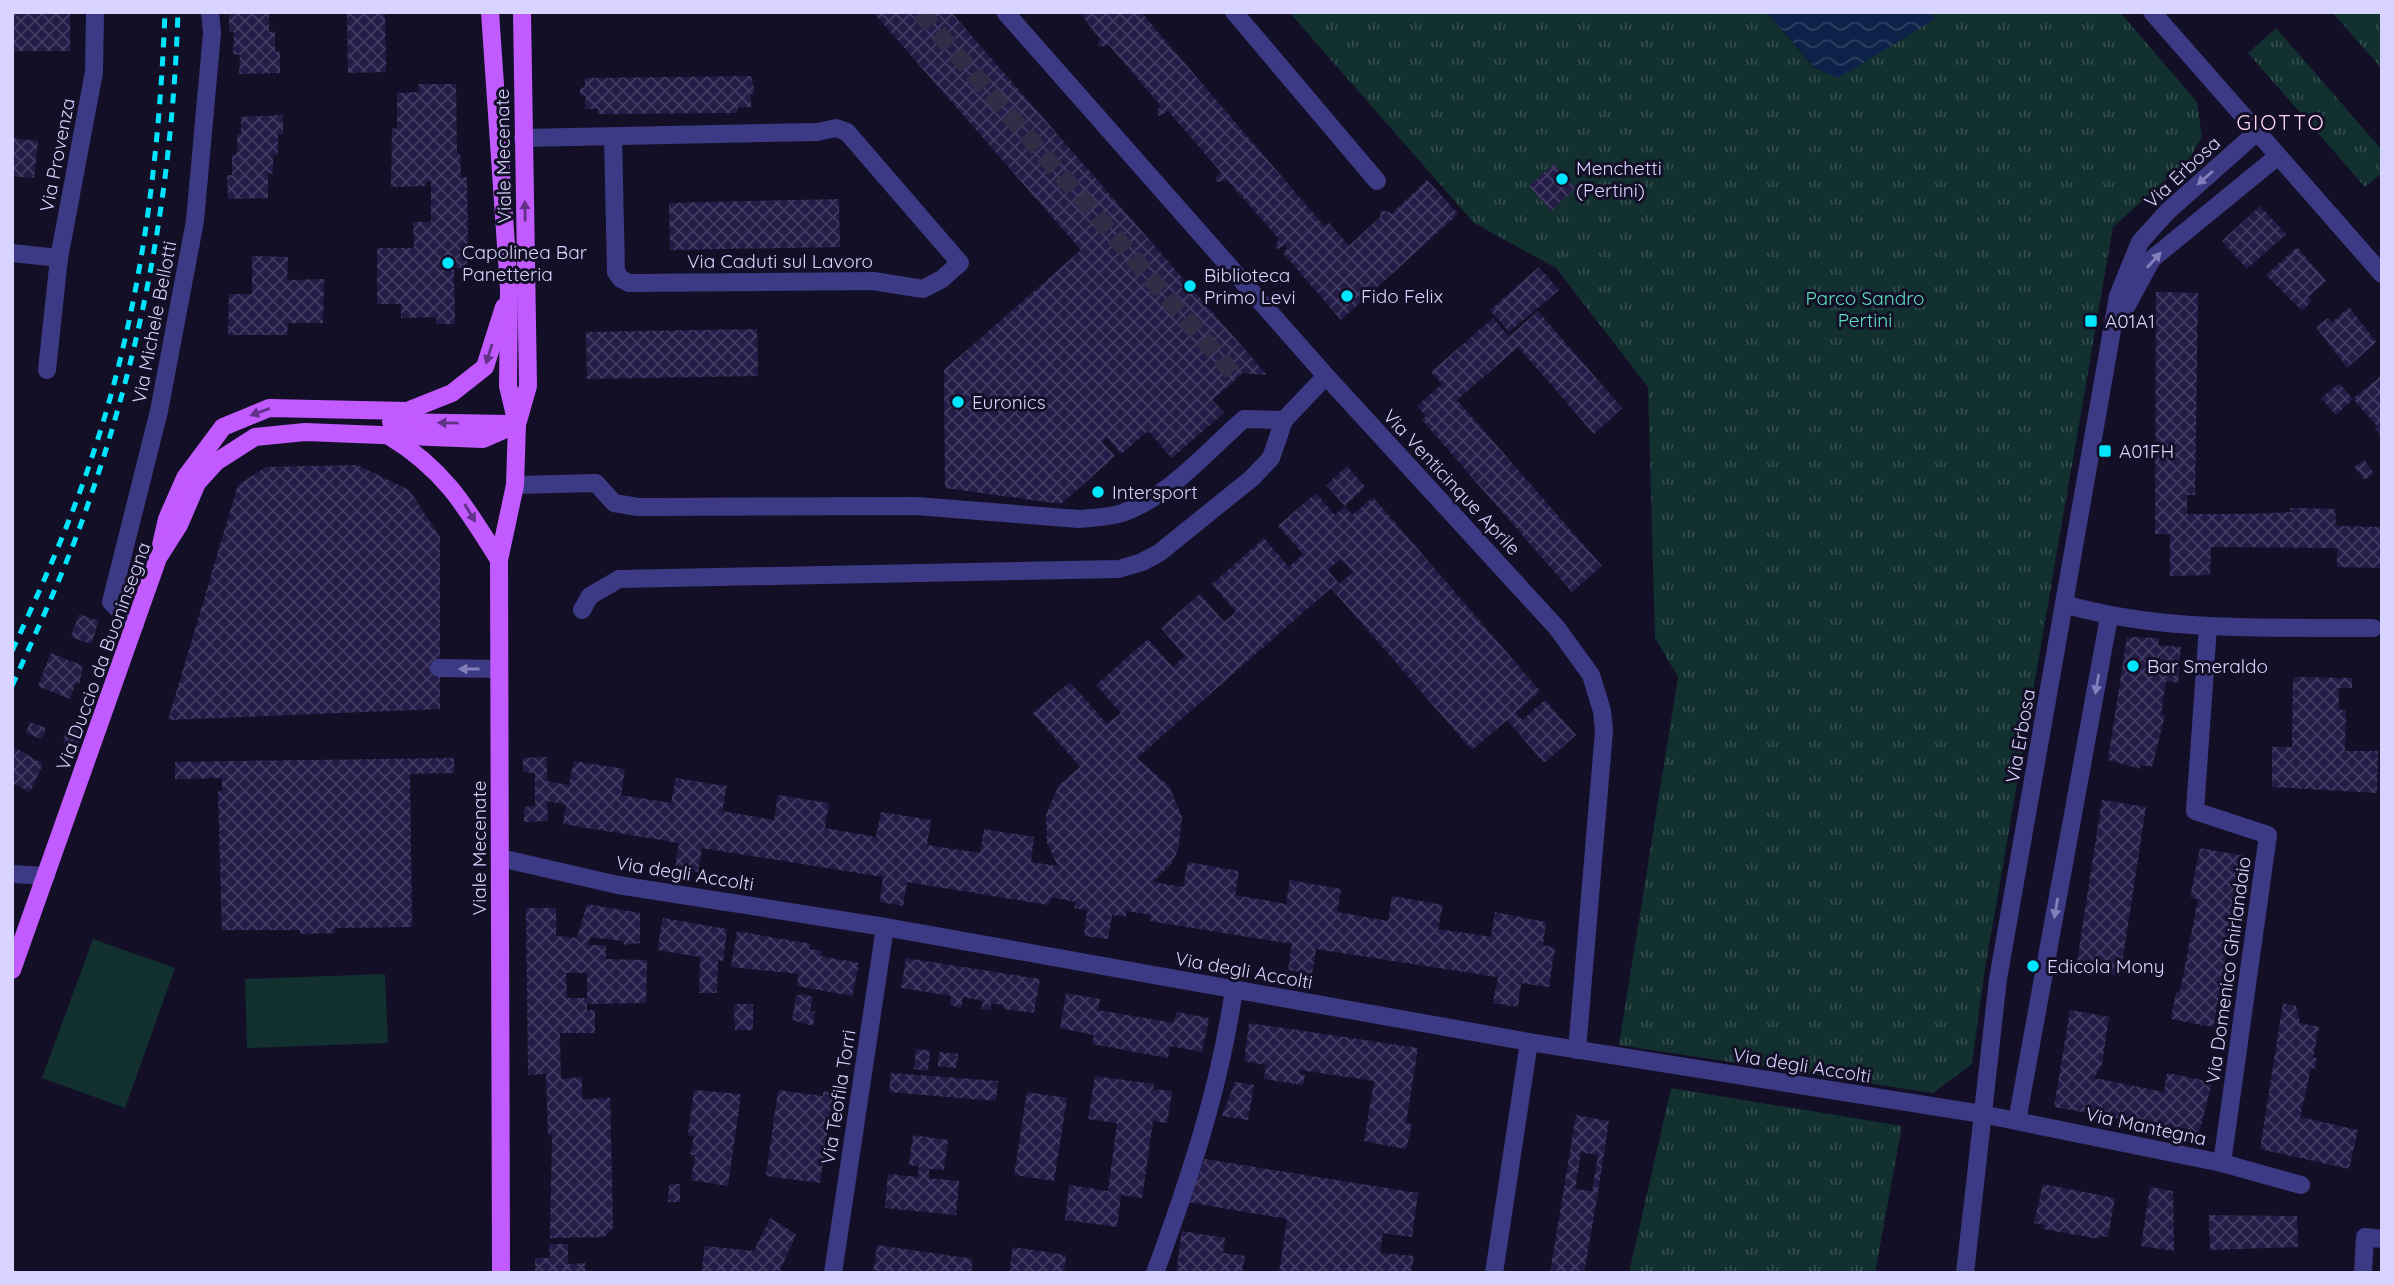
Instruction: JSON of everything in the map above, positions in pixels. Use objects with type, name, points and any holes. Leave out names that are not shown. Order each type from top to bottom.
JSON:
[{"type":"main road","name":"Viale Mecenate","points":[[490,12],[509,289],[508,386],[517,424]]},
{"type":"main road","name":"Viale Mecenate","points":[[501,1273],[499,560],[514,485],[517,424],[528,386],[522,12]]},
{"type":"main road","name":"Viale Mecenate","points":[[158,558],[167,519],[185,478],[223,427],[269,408],[407,411],[453,393],[485,367],[509,289]]},
{"type":"main road","points":[[292,408],[312,421],[517,424]]},
{"type":"main road","name":"Via Duccio da Buoninsegna","points":[[12,970],[158,558],[179,525],[197,483],[216,461],[255,437],[305,432],[483,439],[517,424]]},
{"type":"main road","points":[[386,434],[419,454],[451,485],[499,560]]},
{"type":"street","name":"Via Provenza","points":[[47,370],[59,258],[94,72],[95,12]]},
{"type":"street","name":"Via Michele Bellotti","points":[[135,625],[111,601],[159,411],[195,221],[212,33],[210,12]]},
{"type":"street","name":"Via Venticinque Aprile","points":[[1005,12],[1030,37],[1326,376],[1557,628],[1591,675],[1602,711],[1604,731],[1577,1049]]},
{"type":"street","name":"Via Venticinque Aprile","points":[[1016,12],[1030,37]]},
{"type":"street","points":[[1234,12],[1377,181]]},
{"type":"street","points":[[2152,12],[2382,274]]},
{"type":"street","name":"Via Caduti sul Lavoro","points":[[523,138],[817,132],[836,128],[847,132],[960,263],[942,279],[923,289],[873,281],[629,283],[621,279],[616,272],[613,137]]},
{"type":"street","name":"Via Erbosa","points":[[1965,1273],[1998,979],[2108,366],[2118,296],[2140,242],[2168,211],[2257,132]]},
{"type":"street","name":"Via Erbosa","points":[[2108,366],[2129,298],[2152,259],[2278,156]]},
{"type":"street","points":[[12,253],[59,258]]},
{"type":"street","points":[[582,610],[590,596],[619,579],[1119,569],[1158,553],[1252,478],[1271,458],[1284,420],[1326,376]]},
{"type":"street","points":[[514,485],[596,483],[614,503],[638,508],[916,506],[1079,519],[1123,513],[1158,494],[1244,419],[1284,420]]},
{"type":"street","points":[[2064,604],[2109,617],[2208,627],[2374,628]]},
{"type":"street","points":[[2017,1121],[2109,617]]},
{"type":"street","name":"Via Domenico Ghirlandaio","points":[[2208,627],[2194,811],[2269,835],[2222,1163]]},
{"type":"street","points":[[439,668],[499,669]]},
{"type":"street","name":"Via degli Accolti","points":[[500,858],[618,885],[885,927],[1529,1042],[1982,1114]]},
{"type":"street","points":[[12,874],[46,876]]},
{"type":"street","name":"Via Teofila Torri","points":[[833,1273],[885,927]]},
{"type":"street","points":[[1155,1273],[1197,1160],[1228,1037],[1234,989]]},
{"type":"street","points":[[1494,1273],[1529,1042]]},
{"type":"street","name":"Via Mantegna","points":[[1982,1114],[2222,1163],[2301,1185]]},
{"type":"street","points":[[2363,1273],[2365,1237],[2382,1239]]},
{"type":"green space","name":"Parco Sandro Pertini","points":[[1289,12],[1767,12],[1814,68],[1935,18],[1930,12],[2120,12],[2197,102],[2202,137],[2190,158],[2113,227],[1984,975],[1972,1064],[1933,1093],[1619,1045],[1678,677],[1655,638],[1648,387],[1556,268],[1474,223]]},
{"type":"green space","points":[[2332,12],[2382,12],[2382,69]]},
{"type":"green space","points":[[2276,28],[2382,150],[2382,173],[2365,187],[2248,53]]},
{"type":"green space","points":[[93,939],[175,968],[125,1108],[42,1078]]},
{"type":"green space","points":[[385,974],[388,1043],[247,1048],[245,979]]},
{"type":"green space","points":[[1671,1088],[1902,1126],[1875,1273],[1629,1273]]},
{"type":"water","points":[[1767,12],[1930,12],[1935,19],[1838,78],[1815,68]]},
{"type":"building","points":[[224,12],[269,12],[269,32],[275,31],[275,52],[280,51],[280,73],[239,74],[240,55],[233,54],[234,32],[229,32],[229,14],[225,15]]},
{"type":"building","points":[[347,12],[385,12],[386,72],[348,73]]},
{"type":"building","points":[[873,12],[951,12],[1267,375],[1242,373],[1212,400],[1224,413],[1172,458],[1148,431],[1121,454],[1107,437],[1102,442],[1115,456],[1061,504],[945,488],[944,370],[1081,250]]},
{"type":"building","points":[[1079,12],[1141,12],[1324,226],[1329,223],[1349,246],[1380,217],[1381,210],[1392,213],[1427,180],[1458,214],[1341,320],[1283,253],[1287,249],[1285,245],[1278,249],[1275,247],[1279,239],[1227,180],[1217,182],[1216,177],[1221,172],[1168,111],[1160,116],[1157,114],[1160,105],[1108,44],[1105,47],[1097,45],[1100,39]]},
{"type":"building","points":[[12,13],[70,13],[70,51],[12,51]]},
{"type":"building","points":[[751,76],[755,93],[751,94],[751,107],[738,107],[737,113],[598,114],[598,109],[585,109],[586,96],[580,95],[580,88],[585,87],[585,78]]},
{"type":"building","points":[[419,84],[456,84],[457,153],[460,153],[461,177],[467,177],[468,268],[454,268],[455,324],[436,324],[437,317],[401,318],[401,304],[377,304],[377,248],[414,248],[413,222],[431,222],[431,181],[426,182],[426,186],[391,187],[392,128],[397,129],[397,93],[418,92]]},
{"type":"building","points":[[283,115],[283,134],[278,134],[278,155],[273,155],[273,174],[268,173],[268,198],[228,199],[227,175],[232,175],[232,155],[237,154],[237,134],[241,133],[241,117]]},
{"type":"building","points":[[12,138],[38,141],[34,178],[12,176]]},
{"type":"building","points":[[1554,164],[1576,188],[1551,211],[1529,186]]},
{"type":"building","points":[[839,199],[840,247],[670,250],[669,203]]},
{"type":"building","points":[[2260,206],[2286,234],[2247,269],[2222,241]]},
{"type":"building","points":[[2297,247],[2326,281],[2308,297],[2312,301],[2302,311],[2266,275]]},
{"type":"building","points":[[252,256],[288,257],[287,280],[324,279],[323,323],[288,323],[287,335],[228,335],[229,294],[252,294]]},
{"type":"building","points":[[1539,267],[1559,290],[1509,332],[1490,310]]},
{"type":"building","points":[[2156,292],[2198,293],[2195,495],[2187,495],[2187,514],[2291,512],[2290,508],[2335,509],[2336,526],[2382,527],[2382,568],[2337,567],[2337,548],[2211,547],[2210,575],[2170,576],[2170,534],[2155,534]]},
{"type":"building","points":[[2349,307],[2376,342],[2347,368],[2316,327],[2328,318],[2332,322]]},
{"type":"building","points":[[1538,311],[1622,408],[1594,434],[1518,347],[1457,400],[1602,566],[1572,592],[1422,420],[1426,416],[1417,406],[1442,384],[1431,372],[1493,318],[1509,337]]},
{"type":"building","points":[[757,329],[758,376],[587,379],[586,332]]},
{"type":"building","points":[[2382,375],[2382,436],[2375,428],[2377,426],[2353,399]]},
{"type":"building","points":[[2339,383],[2353,399],[2336,415],[2321,398]]},
{"type":"building","points":[[2364,460],[2374,473],[2365,480],[2354,467]]},
{"type":"building","points":[[357,465],[409,490],[440,537],[440,709],[168,720],[238,485],[266,467]]},
{"type":"building","points":[[1347,466],[1365,487],[1345,506],[1326,485]]},
{"type":"building","points":[[1316,493],[1335,515],[1345,506],[1352,515],[1373,497],[1540,691],[1516,712],[1522,720],[1545,700],[1576,735],[1544,763],[1507,720],[1472,750],[1331,588],[1137,758],[1169,786],[1182,817],[1178,850],[1171,864],[1153,882],[1183,887],[1188,862],[1239,871],[1235,895],[1286,904],[1290,880],[1341,889],[1337,912],[1388,921],[1392,896],[1443,905],[1438,929],[1491,937],[1495,912],[1546,922],[1543,945],[1555,948],[1549,987],[1521,983],[1518,1007],[1493,1003],[1498,977],[1316,949],[1312,974],[1288,970],[1292,944],[1150,921],[1151,915],[1127,911],[1126,917],[1112,915],[1108,939],[1084,936],[1087,910],[1074,908],[1076,902],[1051,897],[1049,905],[907,882],[903,906],[880,902],[883,877],[702,848],[698,872],[675,869],[679,843],[563,824],[566,805],[547,801],[548,821],[524,822],[524,807],[535,806],[535,773],[523,772],[523,758],[547,757],[547,781],[569,785],[574,761],[625,769],[621,795],[671,803],[676,778],[727,786],[722,811],[774,820],[778,795],[829,803],[825,828],[876,837],[881,812],[931,820],[927,845],[980,853],[984,829],[1034,837],[1031,862],[1058,866],[1047,843],[1046,814],[1059,785],[1080,767],[1033,713],[1070,682],[1107,724],[1121,713],[1096,685],[1148,639],[1173,667],[1185,656],[1161,628],[1200,594],[1224,622],[1236,612],[1212,584],[1264,538],[1289,567],[1303,554],[1278,526]],"holes":[[[1341,559],[1353,572],[1339,584],[1328,570]]]},
{"type":"building","points":[[79,614],[99,621],[91,644],[71,637]]},
{"type":"building","points":[[2127,637],[2159,638],[2158,645],[2181,647],[2178,683],[2166,681],[2161,714],[2165,715],[2152,767],[2140,765],[2140,769],[2108,760]]},
{"type":"building","points":[[51,653],[83,666],[79,685],[76,683],[70,699],[38,686]]},
{"type":"building","points":[[2293,677],[2352,678],[2352,688],[2339,688],[2339,710],[2346,710],[2345,751],[2378,751],[2377,793],[2272,787],[2272,747],[2292,747]]},
{"type":"building","points":[[30,722],[46,728],[42,739],[26,733]]},
{"type":"building","points":[[66,728],[81,731],[78,746],[63,743]]},
{"type":"building","points":[[12,746],[43,764],[30,792],[12,783]]},
{"type":"building","points":[[454,758],[454,773],[410,774],[412,927],[335,928],[335,933],[300,934],[300,930],[222,930],[218,791],[222,791],[222,778],[175,779],[175,762]]},
{"type":"building","points":[[2102,800],[2146,807],[2120,976],[2076,968]]},
{"type":"building","points":[[2200,848],[2245,856],[2213,1027],[2171,1019],[2176,992],[2180,992],[2198,899],[2190,897]]},
{"type":"building","points":[[587,904],[640,913],[640,943],[624,945],[623,941],[591,937],[587,945],[606,945],[606,959],[647,960],[646,1003],[587,1004],[587,1010],[595,1010],[595,1033],[560,1033],[561,1079],[582,1077],[582,1099],[610,1098],[613,1228],[604,1237],[550,1238],[552,1135],[548,1135],[546,1074],[528,1075],[526,908],[556,908],[556,936],[577,938]],"holes":[[[566,973],[587,973],[587,998],[567,998]]]},
{"type":"building","points":[[663,918],[727,929],[723,961],[718,960],[717,993],[699,993],[700,957],[657,950]]},
{"type":"building","points":[[737,931],[811,944],[809,949],[822,951],[821,956],[859,963],[852,996],[797,986],[799,974],[731,967]]},
{"type":"building","points":[[906,958],[1040,979],[1034,1013],[1004,1009],[1002,1005],[991,1003],[991,1010],[981,1009],[983,1001],[963,997],[961,1008],[950,1005],[951,996],[901,988]]},
{"type":"building","points":[[1066,993],[1100,999],[1098,1010],[1174,1023],[1176,1012],[1209,1018],[1202,1052],[1170,1046],[1168,1058],[1092,1044],[1094,1035],[1060,1028]]},
{"type":"building","points":[[802,994],[813,997],[810,1011],[815,1011],[813,1026],[792,1020],[796,996]]},
{"type":"building","points":[[2283,1003],[2296,1006],[2300,1023],[2319,1027],[2313,1057],[2317,1058],[2315,1069],[2311,1068],[2300,1117],[2358,1130],[2349,1169],[2260,1149]]},
{"type":"building","points":[[734,1004],[753,1004],[753,1030],[735,1030]]},
{"type":"building","points":[[2070,1010],[2109,1017],[2102,1064],[2094,1078],[2164,1092],[2167,1073],[2212,1082],[2199,1133],[2054,1107]]},
{"type":"building","points":[[1249,1023],[1418,1048],[1406,1123],[1412,1124],[1406,1149],[1364,1141],[1374,1081],[1300,1070],[1300,1074],[1305,1075],[1303,1085],[1264,1079],[1266,1065],[1244,1061]]},
{"type":"building","points":[[916,1049],[930,1051],[928,1071],[914,1069]]},
{"type":"building","points":[[939,1052],[958,1054],[956,1068],[938,1066]]},
{"type":"building","points":[[891,1073],[998,1081],[996,1101],[889,1092]]},
{"type":"building","points":[[1095,1076],[1154,1084],[1153,1089],[1172,1091],[1167,1123],[1153,1121],[1142,1198],[1121,1195],[1117,1227],[1065,1220],[1069,1185],[1108,1191],[1117,1123],[1088,1119]]},
{"type":"building","points":[[1235,1082],[1254,1085],[1248,1120],[1222,1116]]},
{"type":"building","points":[[694,1090],[741,1094],[728,1186],[691,1180],[695,1155],[690,1155],[694,1136],[688,1135]]},
{"type":"building","points":[[778,1090],[823,1096],[823,1091],[833,1093],[820,1183],[766,1176]]},
{"type":"building","points":[[1027,1092],[1067,1098],[1054,1181],[1014,1175]]},
{"type":"building","points":[[1576,1115],[1609,1121],[1584,1273],[1550,1273]],"holes":[[[1581,1152],[1598,1155],[1592,1191],[1575,1189]]]},
{"type":"building","points":[[913,1135],[948,1140],[944,1170],[929,1169],[929,1178],[959,1181],[956,1215],[885,1208],[888,1174],[918,1177],[919,1166],[909,1165]]},
{"type":"building","points":[[1205,1159],[1418,1193],[1412,1237],[1383,1233],[1380,1253],[1414,1256],[1411,1273],[1279,1273],[1287,1219],[1187,1202]]},
{"type":"building","points":[[669,1184],[680,1184],[680,1202],[668,1202]]},
{"type":"building","points":[[2043,1184],[2115,1198],[2108,1237],[2100,1236],[2099,1239],[2043,1229],[2044,1225],[2034,1223]]},
{"type":"building","points":[[2150,1187],[2173,1191],[2174,1251],[2141,1246]]},
{"type":"building","points":[[2209,1215],[2297,1216],[2298,1247],[2210,1250]]},
{"type":"building","points":[[770,1218],[796,1234],[779,1273],[701,1273],[705,1246],[754,1251]]},
{"type":"building","points":[[1182,1231],[1225,1238],[1223,1253],[1245,1256],[1242,1273],[1176,1273]]},
{"type":"building","points":[[549,1244],[568,1244],[568,1264],[585,1263],[586,1273],[535,1273],[535,1258],[550,1258]]},
{"type":"building","points":[[877,1245],[973,1259],[971,1273],[873,1273]]},
{"type":"building","points":[[1013,1247],[1066,1255],[1064,1273],[1009,1273]]},
{"type":"tunnel","points":[[920,12],[1237,378]]},
{"type":"railway","points":[[12,651],[54,557],[82,485],[108,405],[122,350],[152,183],[165,12]]},
{"type":"railway","points":[[12,686],[78,532],[124,387],[152,265],[162,203],[175,77],[178,12]]},
{"type":"place","name":"Menchetti (Pertini)","points":[[1562,179]]},
{"type":"place","name":"Capolinea Bar Panetteria","points":[[448,263]]},
{"type":"place","name":"Biblioteca Primo Levi","points":[[1190,286]]},
{"type":"place","name":"Fido Felix","points":[[1347,296]]},
{"type":"place","name":"A01A1","points":[[2091,321]]},
{"type":"place","name":"Euronics","points":[[958,402]]},
{"type":"place","name":"A01FH","points":[[2105,451]]},
{"type":"place","name":"Intersport","points":[[1098,492]]},
{"type":"place","name":"Bar Smeraldo","points":[[2133,666]]},
{"type":"place","name":"Edicola Mony","points":[[2033,966]]},
{"type":"district","name":"GIOTTO","points":[[2281,122]]}]
